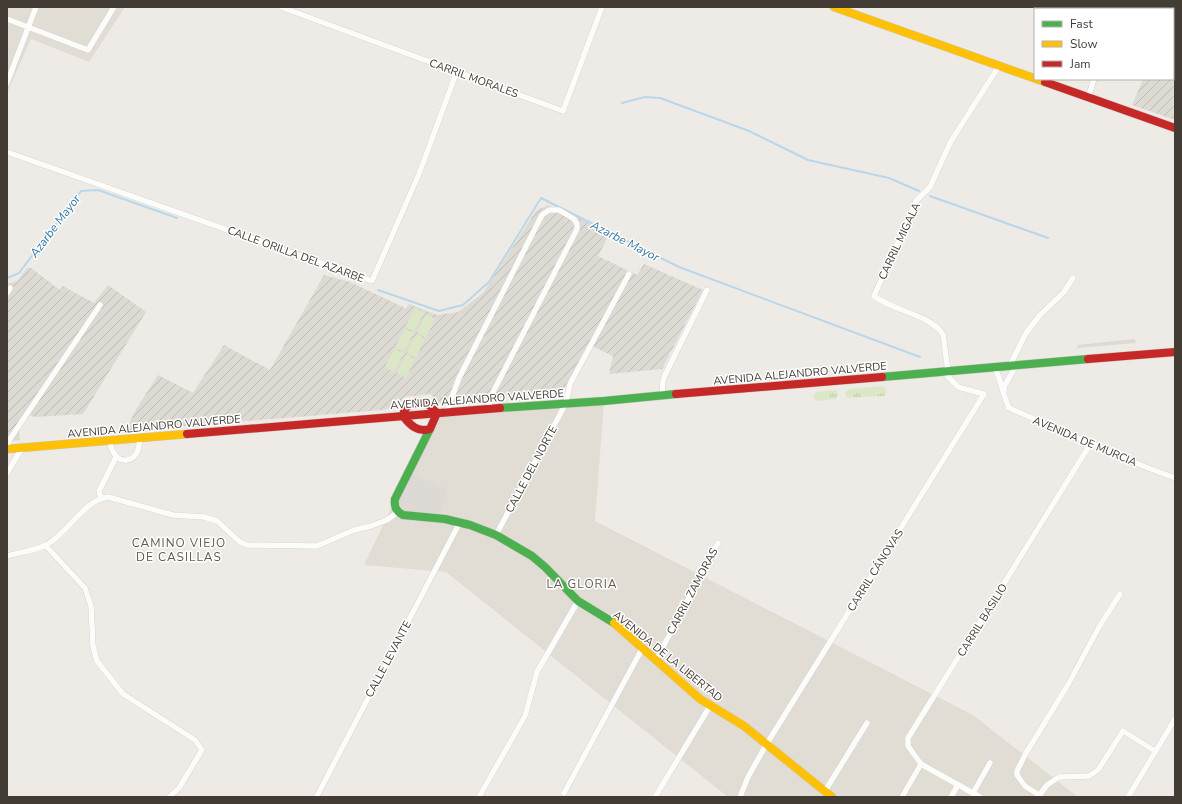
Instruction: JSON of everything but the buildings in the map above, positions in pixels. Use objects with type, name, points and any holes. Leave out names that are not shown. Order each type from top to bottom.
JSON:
[{"type":"main road","points":[[834,7],[1034,79]]},
{"type":"main road","points":[[1037,80],[1175,128]]},
{"type":"main road","points":[[995,368],[1175,352]]},
{"type":"main road","name":"AVENIDA ALEJANDRO VALVERDE","points":[[7,448],[22,448],[446,412],[604,401],[995,368]]},
{"type":"main road","points":[[398,512],[394,506],[395,499],[424,443],[437,413],[427,403],[420,402],[406,406],[403,410],[403,416],[407,422],[421,435],[424,443]]},
{"type":"main road","points":[[416,429],[423,431],[430,429]]},
{"type":"main road","name":"AVENIDA DE LA LIBERTAD","points":[[398,512],[403,515],[460,522],[496,535],[532,556],[578,601],[612,622],[710,706],[744,726],[832,797]]},
{"type":"street","points":[[7,83],[36,7]]},
{"type":"street","points":[[7,19],[88,50],[114,7]]},
{"type":"street","name":"CARRIL MORALES","points":[[281,7],[563,111],[602,7]]},
{"type":"street","name":"CARRIL MIGALA","points":[[946,372],[943,334],[939,329],[921,318],[874,296],[916,201],[930,187],[951,141],[998,66]]},
{"type":"street","name":"CALLE ORILLA DEL AZARBE","points":[[7,152],[372,281],[419,174],[457,71]]},
{"type":"street","points":[[1088,98],[1094,80]]},
{"type":"street","points":[[446,412],[459,378],[542,215],[549,210],[558,210],[574,219],[577,224],[577,229],[490,398],[489,409]]},
{"type":"street","name":"CALLE DEL NORTE","points":[[496,535],[566,403],[570,384],[629,274]]},
{"type":"street","points":[[1003,395],[1005,385],[1026,333],[1040,315],[1064,292],[1073,278]]},
{"type":"street","points":[[662,395],[663,380],[665,375],[707,290]]},
{"type":"street","points":[[7,448],[10,439],[100,305]]},
{"type":"street","name":"AVENIDA DE MURCIA","points":[[995,368],[1002,386],[1003,395],[1009,408],[1175,478]]},
{"type":"street","name":"CARRIL CÁNOVAS","points":[[740,797],[748,777],[766,745],[984,394],[958,387],[946,372]]},
{"type":"street","points":[[110,440],[111,449],[116,457],[126,460],[135,455],[139,449],[139,438]]},
{"type":"street","name":"CARRIL BASILIO","points":[[921,764],[908,746],[908,738],[1091,443]]},
{"type":"street","points":[[7,473],[22,448]]},
{"type":"street","points":[[102,498],[99,491],[116,457]]},
{"type":"street","points":[[7,556],[46,546],[65,530],[90,505],[102,498],[108,497],[173,515],[204,517],[217,521],[240,542],[247,545],[317,546],[354,530],[387,520],[398,512]]},
{"type":"street","name":"CALLE LEVANTE","points":[[317,796],[460,522]]},
{"type":"street","name":"CARRIL ZAMORAS","points":[[656,660],[718,543]]},
{"type":"street","points":[[46,546],[85,588],[91,606],[93,646],[97,662],[123,694],[195,740],[202,750],[179,788],[170,797]]},
{"type":"street","points":[[1120,594],[1099,627],[1068,683],[1028,749],[1016,775],[1025,786],[1039,796],[1047,785],[1059,777],[1089,776],[1098,770],[1123,731],[1155,751]]},
{"type":"street","points":[[479,797],[525,716],[538,672],[578,601]]},
{"type":"street","points":[[564,793],[642,649]]},
{"type":"street","points":[[655,797],[710,706]]},
{"type":"street","points":[[1128,797],[1175,719]]},
{"type":"street","points":[[825,791],[867,723]]},
{"type":"street","points":[[973,793],[990,763]]},
{"type":"street","points":[[902,797],[921,764],[980,797]]},
{"type":"street","points":[[951,797],[958,785]]},
{"type":"shaded area","points":[[7,7],[125,7],[89,62],[31,39],[7,93]]},
{"type":"shaded area","points":[[1175,7],[1175,120],[1132,105],[1143,80],[1174,80],[1174,8],[1156,8]]},
{"type":"shaded area","points":[[548,205],[585,221],[609,235],[598,256],[637,275],[644,264],[703,290],[662,369],[609,374],[613,356],[588,344],[564,389],[486,398],[483,401],[443,404],[434,401],[431,394],[404,397],[399,407],[382,410],[125,431],[137,408],[158,375],[193,393],[224,345],[270,370],[324,275],[350,282],[405,309],[409,304],[437,315],[458,312],[483,293],[536,211]]},
{"type":"shaded area","points":[[27,268],[31,268],[60,290],[63,286],[94,303],[108,285],[146,312],[83,414],[35,417],[30,415],[19,429],[20,440],[7,441],[7,284],[17,281]]},
{"type":"shaded area","points":[[1135,339],[1136,343],[1077,348],[1078,345]]},
{"type":"shaded area","points":[[604,401],[595,521],[973,715],[1078,797],[728,797],[446,572],[364,565],[437,413]]},
{"type":"shaded area","points":[[412,474],[448,490],[440,514],[410,511],[399,504],[399,500]]},
{"type":"green space","points":[[415,308],[424,313],[414,331],[405,327]]},
{"type":"green space","points":[[426,314],[435,319],[426,338],[417,332]]},
{"type":"green space","points":[[405,329],[414,333],[404,352],[395,347]]},
{"type":"green space","points":[[416,334],[425,339],[416,358],[407,353]]},
{"type":"green space","points":[[394,349],[404,353],[394,372],[385,367]]},
{"type":"green space","points":[[406,354],[415,359],[406,378],[397,373]]},
{"type":"green space","points":[[883,386],[887,392],[884,396],[847,398],[845,393],[848,389]]},
{"type":"green space","points":[[836,390],[838,395],[836,399],[817,401],[813,397],[816,392]]},
{"type":"waterway","points":[[622,103],[645,97],[660,98],[749,131],[808,160],[889,178],[919,191]]},
{"type":"waterway","name":"Azarbe Mayor","points":[[7,278],[19,273],[81,191],[98,190],[177,218]]},
{"type":"waterway","points":[[930,196],[1048,238]]},
{"type":"waterway","name":"Azarbe Mayor","points":[[378,290],[439,311],[463,305],[489,282],[541,198],[679,267],[920,357]]},
{"type":"traffic: fast","points":[[882,377],[1088,359]]},
{"type":"traffic: fast","points":[[500,408],[604,401],[676,394]]},
{"type":"traffic: fast","points":[[430,429],[395,499],[395,507],[399,512],[403,515],[445,519],[470,525],[496,535],[532,556],[545,567],[578,601],[614,623]]},
{"type":"traffic: slow","points":[[834,7],[1034,78]]},
{"type":"traffic: slow","points":[[1039,80],[1045,82]]},
{"type":"traffic: slow","points":[[7,449],[187,434]]},
{"type":"traffic: slow","points":[[614,623],[700,699],[744,726],[832,797]]},
{"type":"traffic: jam","points":[[1045,82],[1175,128]]},
{"type":"traffic: jam","points":[[1088,359],[1175,352]]},
{"type":"traffic: jam","points":[[676,394],[882,377]]},
{"type":"traffic: jam","points":[[420,402],[427,403],[437,413],[430,429],[418,429],[411,425],[403,416],[405,409],[408,406],[413,403],[420,402]]},
{"type":"traffic: jam","points":[[187,434],[500,408]]},
{"type":"district","name":"CAMINO VIEJO DE CASILLAS","points":[[179,550]]},
{"type":"district","name":"LA GLORIA","points":[[582,584]]}]
